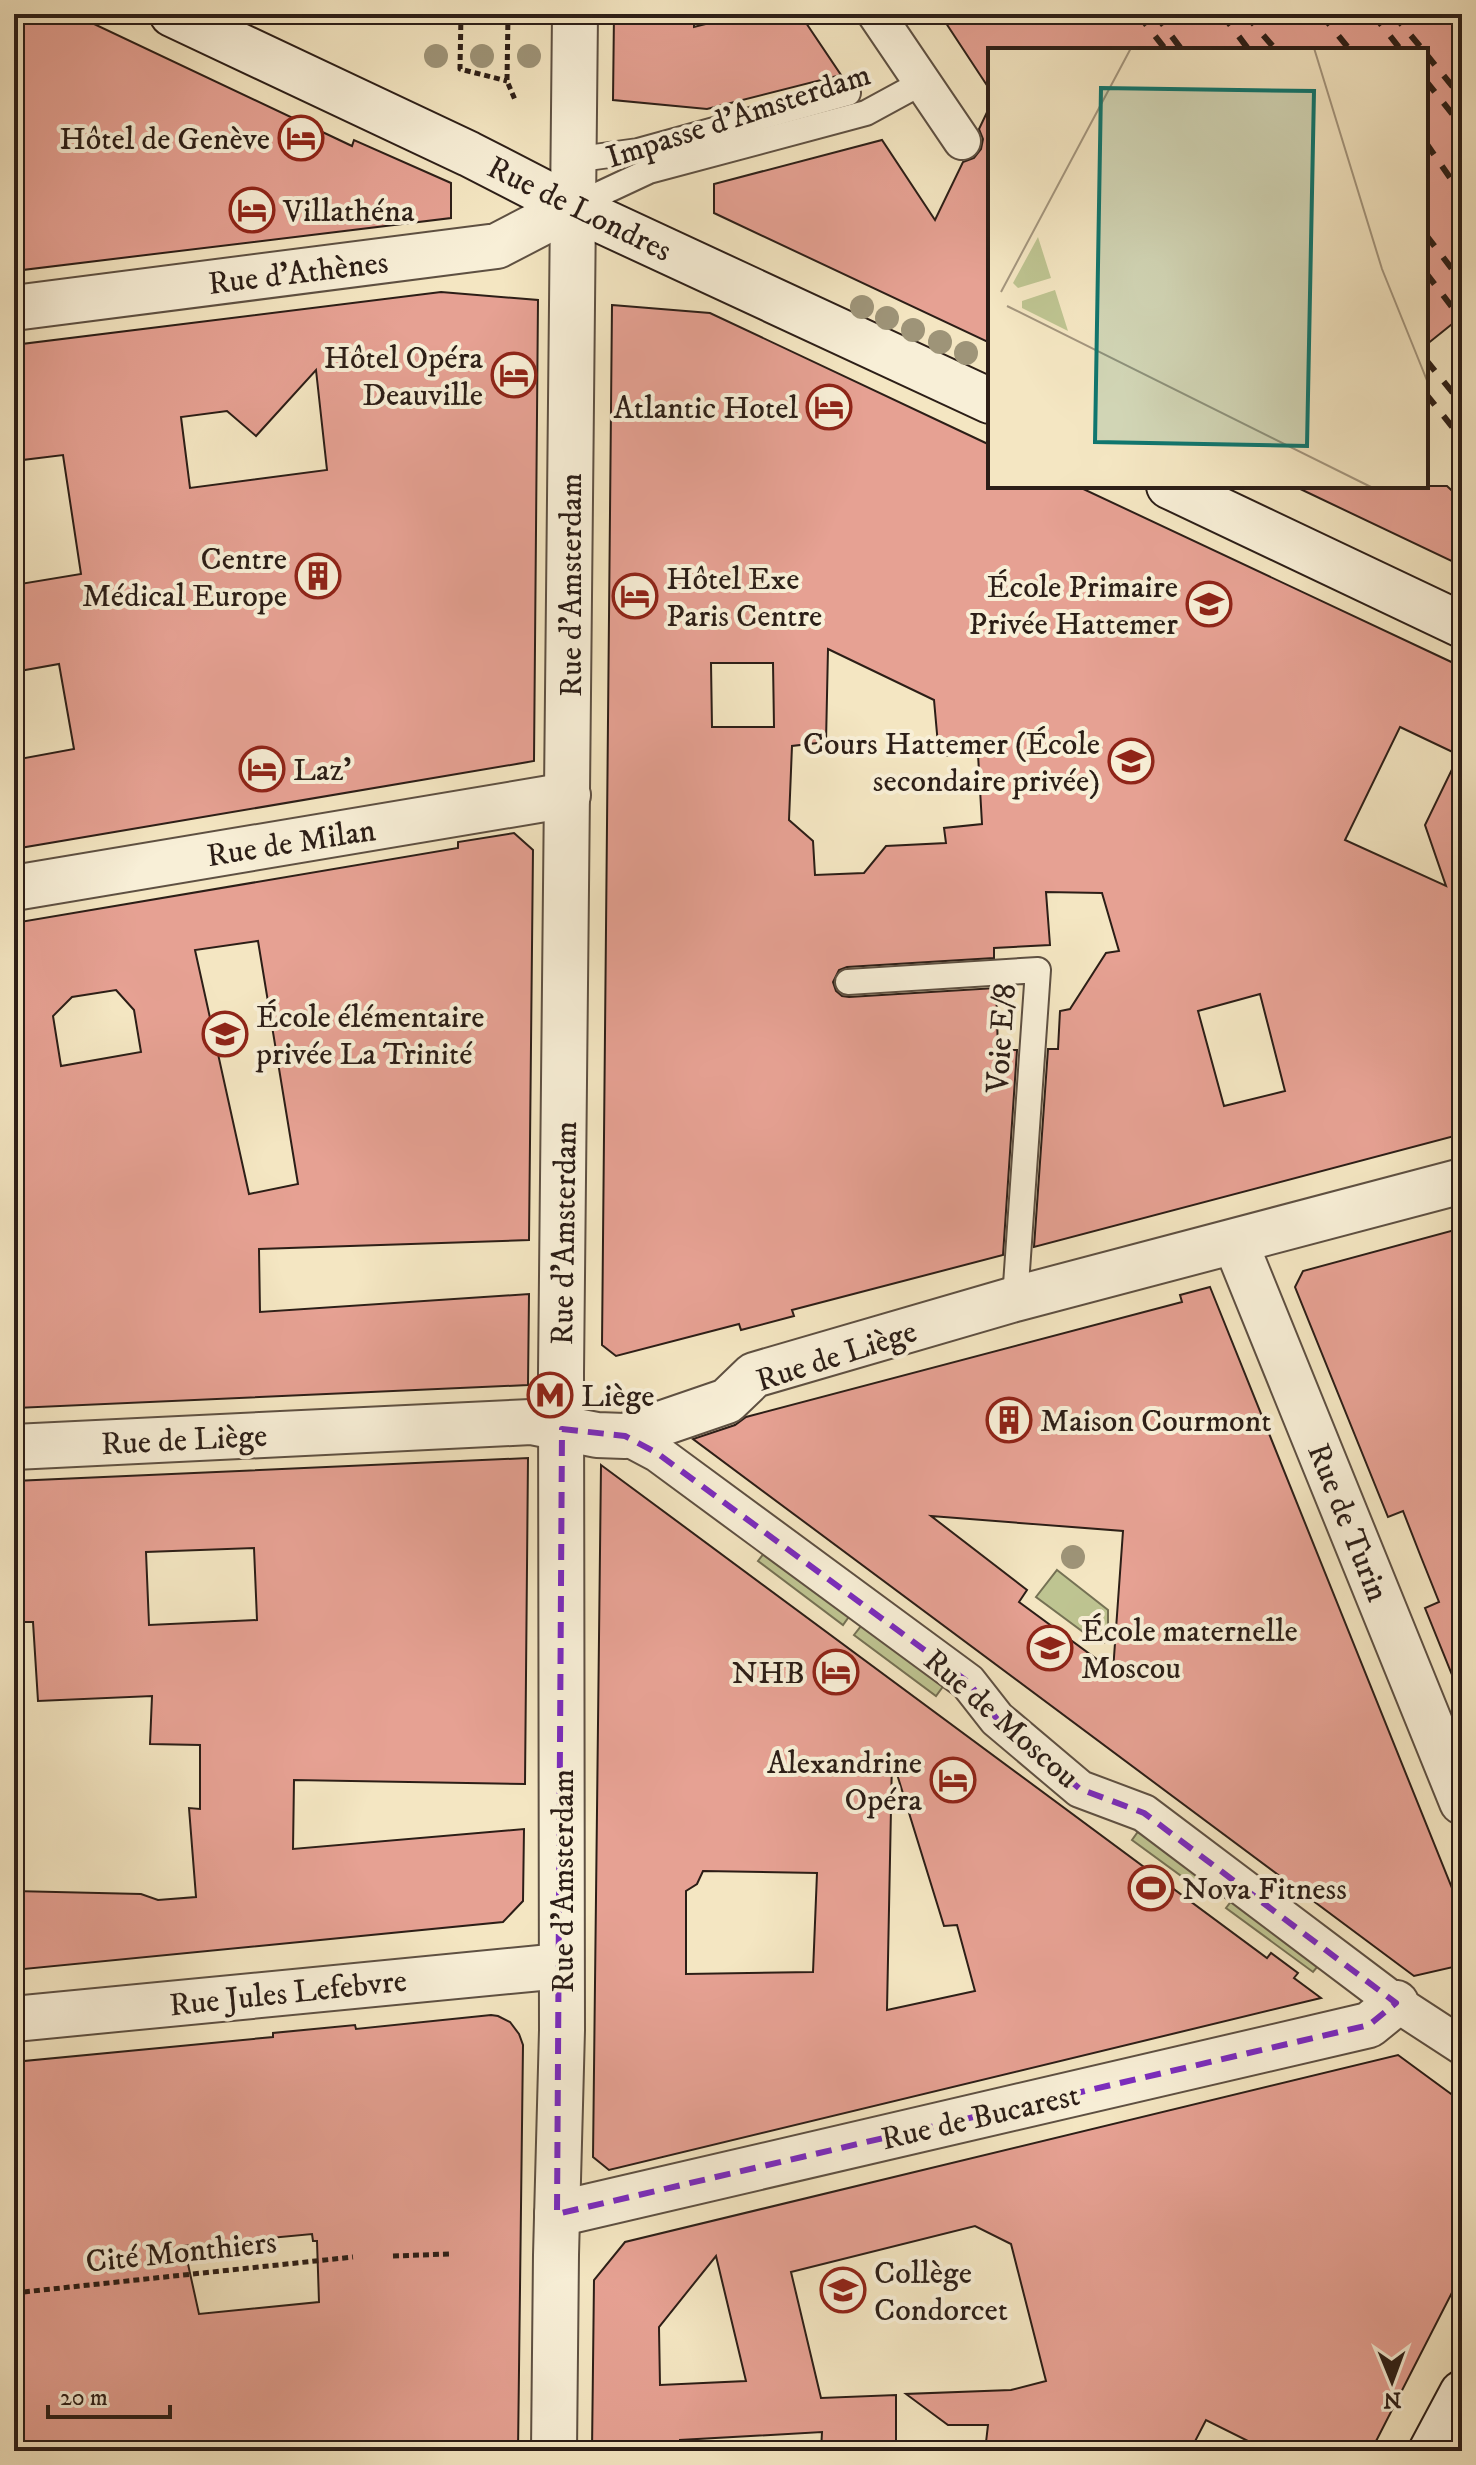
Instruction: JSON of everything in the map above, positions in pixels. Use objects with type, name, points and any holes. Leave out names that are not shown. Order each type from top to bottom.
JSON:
[{"type":"street","name":"Rue de Londres","points":[[172,14],[469,154],[572,207],[988,400]]},
{"type":"street","name":"Rue d'Amsterdam","points":[[554,2451],[561,1966],[562,1429],[575,14]]},
{"type":"street","points":[[876,14],[962,141]]},
{"type":"street","name":"Rue d'Athènes","points":[[14,308],[497,246],[572,207]]},
{"type":"street","points":[[1173,488],[1462,625]]},
{"type":"street","name":"Rue de Milan","points":[[14,888],[568,795]]},
{"type":"street","name":"Rue de Liège","points":[[14,1447],[531,1422],[625,1436],[727,1401],[754,1375],[1015,1299],[1462,1181]]},
{"type":"street","name":"Rue de Turin","points":[[1235,1242],[1462,1802]]},
{"type":"street","name":"Rue de Moscou","points":[[625,1436],[657,1453],[968,1682],[997,1719],[1080,1789],[1144,1813],[1396,2003],[1462,2046]]},
{"type":"street","name":"Rue Jules Lefebvre","points":[[14,2019],[561,1966]]},
{"type":"street","name":"Rue de Bucarest","points":[[557,2214],[1369,2025],[1396,2003]]},
{"type":"street","points":[[1431,2451],[1462,2393]]},
{"type":"lane","name":"Impasse d'Amsterdam","points":[[572,207],[649,171],[866,113],[923,82]]},
{"type":"lane","points":[[573,160],[638,151],[848,93]]},
{"type":"lane","name":"Voie E/8","points":[[848,982],[1038,970],[1015,1299]]},
{"type":"path","points":[[461,14],[460,69],[507,81]]},
{"type":"path","points":[[508,14],[507,81],[516,102]]},
{"type":"path","points":[[393,2256],[449,2254]]},
{"type":"path","name":"Cité Monthiers","points":[[14,2293],[353,2257]]},
{"type":"highlighted area","points":[[562,1429],[625,1436],[657,1453],[968,1682],[997,1719],[1080,1789],[1144,1813],[1396,2003],[1369,2025],[557,2214]]},
{"type":"green space","points":[[768,1548],[853,1611],[843,1625],[758,1561]]},
{"type":"green space","points":[[1057,1570],[1108,1610],[1108,1639],[1104,1643],[1098,1643],[1036,1597]]},
{"type":"green space","points":[[865,1621],[947,1681],[936,1696],[854,1635]]},
{"type":"green space","points":[[1142,1826],[1220,1883],[1210,1897],[1132,1840]]},
{"type":"green space","points":[[1236,1895],[1323,1960],[1313,1972],[1226,1908]]},
{"type":"building","points":[[14,14],[73,14],[352,146],[354,140],[451,183],[451,218],[14,271]]},
{"type":"building","points":[[614,14],[694,14],[694,27],[745,14],[800,14],[841,75],[707,109],[613,100]]},
{"type":"building","points":[[940,14],[1462,14],[1462,316],[1428,343],[1428,48],[988,48],[988,87]]},
{"type":"building","points":[[988,110],[988,342],[714,213],[714,184],[882,140],[935,220],[963,162],[974,158],[981,149],[983,139],[979,129]]},
{"type":"building","points":[[441,292],[538,300],[534,761],[14,849],[14,760],[74,749],[59,664],[14,672],[14,585],[81,574],[63,455],[14,461],[14,345]],"holes":[[[316,370],[327,470],[190,488],[181,417],[227,411],[256,436]]]},
{"type":"building","points":[[612,305],[710,313],[988,444],[988,488],[1081,488],[1462,667],[1462,1134],[1034,1247],[1048,1049],[1058,1049],[1060,1011],[1070,1009],[1106,953],[1119,951],[1102,893],[1046,892],[1050,945],[994,948],[994,958],[847,967],[839,970],[833,982],[836,991],[849,997],[996,988],[998,1050],[1017,1050],[1003,1255],[792,1310],[794,1316],[741,1330],[739,1324],[616,1356],[602,1345]],"holes":[[[828,649],[934,700],[939,756],[978,754],[982,824],[944,828],[946,843],[886,846],[864,873],[815,875],[813,841],[789,820],[792,746],[826,742]],[[711,663],[773,663],[774,727],[712,727]],[[1400,727],[1459,755],[1425,825],[1446,886],[1345,840]],[[1260,994],[1285,1091],[1224,1106],[1198,1011]]]},
{"type":"building","points":[[1447,486],[1462,500],[1462,566],[1298,488]]},
{"type":"building","points":[[514,833],[533,850],[529,1240],[259,1249],[260,1312],[529,1294],[528,1385],[16,1408],[14,923],[458,848],[458,842]],"holes":[[[258,941],[298,1184],[249,1194],[195,950]],[[116,990],[134,1010],[141,1052],[61,1066],[53,1016],[72,997]]]},
{"type":"building","points":[[1462,1228],[1461,1697],[1425,1608],[1439,1602],[1403,1511],[1388,1517],[1295,1287],[1303,1271]]},
{"type":"building","points":[[1210,1287],[1462,1913],[1462,1965],[1414,1976],[693,1439],[735,1425],[746,1417],[1182,1302],[1180,1295]],"holes":[[[931,1516],[1123,1531],[1113,1671],[1019,1602],[1027,1590]]]},
{"type":"building","points":[[528,1458],[525,1784],[294,1780],[293,1849],[524,1829],[523,1901],[503,1922],[14,1970],[14,1891],[141,1894],[158,1900],[196,1897],[189,1808],[200,1809],[200,1745],[150,1744],[152,1696],[38,1701],[33,1622],[14,1622],[14,1481]],"holes":[[[254,1548],[257,1620],[149,1625],[146,1552]]]},
{"type":"building","points":[[601,1465],[1267,1958],[1271,1953],[1298,1973],[1294,1978],[1321,1998],[609,2170],[593,2157]],"holes":[[[892,1758],[944,1926],[957,1925],[975,1991],[887,2010]],[[703,1871],[817,1873],[813,1972],[686,1974],[686,1891],[697,1884]]]},
{"type":"building","points":[[491,2015],[510,2022],[519,2034],[523,2045],[518,2451],[14,2451],[14,2062],[273,2037],[273,2033],[355,2025],[356,2029]],"holes":[[[312,2234],[313,2241],[317,2241],[319,2302],[199,2314],[184,2246]]]},
{"type":"building","points":[[1398,2055],[1462,2102],[1462,2273],[1371,2451],[1268,2451],[1206,2420],[1190,2451],[985,2451],[988,2425],[948,2425],[906,2394],[1011,2390],[1046,2381],[1011,2244],[975,2226],[791,2272],[821,2398],[896,2395],[896,2451],[821,2451],[822,2432],[680,2440],[680,2451],[592,2451],[594,2280],[625,2242]],"holes":[[[716,2256],[746,2381],[660,2385],[659,2327]]]},
{"type":"railway","points":[[1138,14],[1164,48]]},
{"type":"railway","points":[[1155,14],[1180,48]]},
{"type":"railway","points":[[1222,14],[1248,48]]},
{"type":"railway","points":[[1245,14],[1274,48]]},
{"type":"railway","points":[[1321,14],[1348,48]]},
{"type":"railway","points":[[1373,14],[1399,48]]},
{"type":"railway","points":[[1393,14],[1421,48]]},
{"type":"railway","points":[[1428,56],[1462,98]]},
{"type":"railway","points":[[1428,84],[1462,126]]},
{"type":"railway","points":[[1428,146],[1462,195]]},
{"type":"railway","points":[[1428,238],[1462,282]]},
{"type":"railway","points":[[1428,276],[1462,320]]},
{"type":"railway","points":[[1428,362],[1462,404]]},
{"type":"railway","points":[[1428,396],[1462,439]]},
{"type":"place","name":"Hôtel de Genève","points":[[301,138]]},
{"type":"place","name":"Villathéna","points":[[252,210]]},
{"type":"place","name":"Hôtel Opéra Deauville","points":[[514,375]]},
{"type":"place","name":"Atlantic Hotel","points":[[829,407]]},
{"type":"place","name":"Centre Médical Europe","points":[[318,576]]},
{"type":"place","name":"Hôtel Exe Paris Centre","points":[[635,596]]},
{"type":"place","name":"École Primaire Privée Hattemer","points":[[1209,604]]},
{"type":"place","name":"Cours Hattemer (École secondaire privée)","points":[[1131,761]]},
{"type":"place","name":"Laz'","points":[[262,769]]},
{"type":"place","name":"École élémentaire privée La Trinité","points":[[225,1034]]},
{"type":"place","name":"Liège","points":[[550,1395]]},
{"type":"place","name":"Maison Courmont","points":[[1009,1420]]},
{"type":"place","name":"École maternelle Moscou","points":[[1050,1648]]},
{"type":"place","name":"NHB","points":[[836,1672]]},
{"type":"place","name":"Alexandrine Opéra","points":[[953,1780]]},
{"type":"place","name":"Nova Fitness","points":[[1151,1888]]},
{"type":"place","name":"Collège Condorcet","points":[[843,2290]]}]
